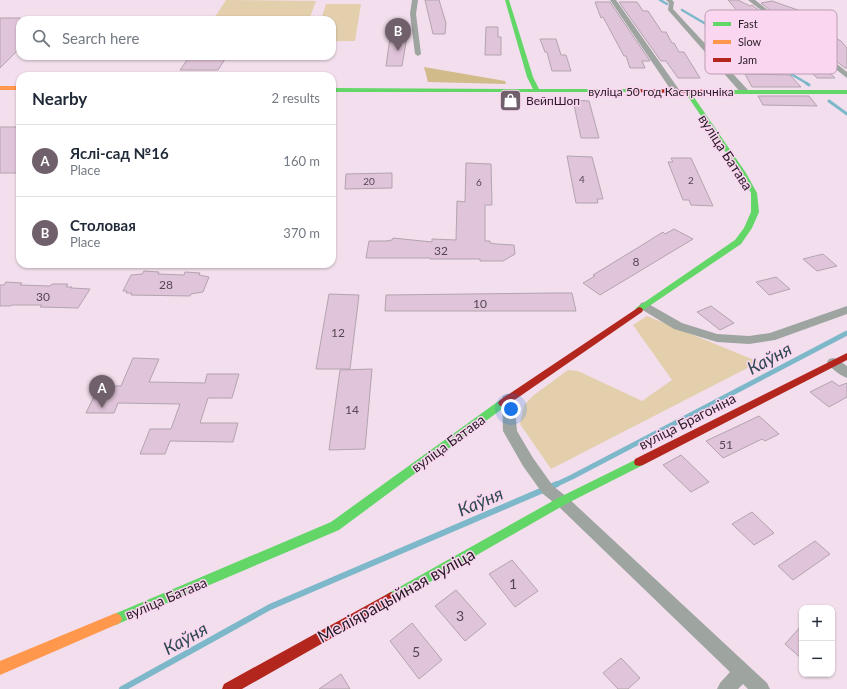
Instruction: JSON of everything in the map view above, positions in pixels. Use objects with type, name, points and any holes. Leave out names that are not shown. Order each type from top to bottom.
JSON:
[{"type":"street","points":[[415,0],[413,14],[418,54]]},
{"type":"street","points":[[507,0],[528,70],[537,91]]},
{"type":"street","points":[[613,0],[676,91]]},
{"type":"street","points":[[669,0],[672,3],[670,9],[705,48]]},
{"type":"street","points":[[751,0],[764,10]]},
{"type":"street","points":[[837,68],[847,76]]},
{"type":"street","points":[[729,74],[745,92]]},
{"type":"street","points":[[0,88],[16,88]]},
{"type":"street","name":"вуліца 50 год Кастрычніка","points":[[336,90],[847,92]]},
{"type":"street","name":"вуліца Батава","points":[[0,668],[335,526],[382,490],[508,399],[738,242],[748,228],[755,212],[754,193],[743,173],[687,91]]},
{"type":"street","points":[[645,306],[678,326],[717,338],[749,340],[771,337],[847,310]]},
{"type":"street","name":"вуліца Брагоніна","points":[[562,501],[847,356]]},
{"type":"street","points":[[834,362],[847,373]]},
{"type":"street","points":[[508,399],[510,431],[528,462],[548,490],[562,501],[760,689]]},
{"type":"street","name":"Меліярацыйная вуліца","points":[[229,689],[562,501]]},
{"type":"street","points":[[726,689],[742,672]]},
{"type":"shaded area","points":[[226,0],[316,1],[310,16],[216,16]]},
{"type":"shaded area","points":[[326,4],[361,4],[355,41],[336,41],[336,16],[322,16]]},
{"type":"shaded area","points":[[424,67],[505,81],[506,84],[428,82]]},
{"type":"shaded area","points":[[647,316],[759,362],[551,469],[520,424],[524,405],[534,395],[568,370],[578,371],[642,401],[672,380],[633,325]]},
{"type":"building","points":[[425,0],[439,0],[446,23],[445,34],[433,34]]},
{"type":"building","points":[[728,0],[738,0],[750,6],[752,5],[758,10],[736,10]]},
{"type":"building","points":[[772,1],[798,10],[770,10],[761,3]]},
{"type":"building","points":[[595,2],[610,2],[650,61],[642,61],[645,68],[630,68],[626,56],[624,56],[603,17],[601,18]]},
{"type":"building","points":[[619,2],[637,2],[643,11],[648,11],[662,32],[666,32],[679,52],[684,52],[700,78],[678,78],[666,61],[661,61]]},
{"type":"building","points":[[0,18],[16,18],[16,52],[0,68]]},
{"type":"building","points":[[392,24],[409,25],[402,66],[386,66]]},
{"type":"building","points":[[486,27],[498,27],[498,37],[501,37],[501,55],[485,55]]},
{"type":"building","points":[[540,39],[556,39],[561,55],[566,55],[571,71],[552,71],[547,52],[545,52]]},
{"type":"building","points":[[837,39],[847,48],[847,68],[837,62]]},
{"type":"building","points":[[187,60],[224,60],[218,70],[180,70]]},
{"type":"building","points":[[745,74],[790,75],[801,87],[752,87]]},
{"type":"building","points":[[813,74],[831,74],[835,78],[817,78]]},
{"type":"building","points":[[758,96],[809,96],[817,106],[763,105]]},
{"type":"building","points":[[573,100],[589,101],[599,138],[581,138]]},
{"type":"building","points":[[0,127],[16,127],[16,173],[0,173]]},
{"type":"building","points":[[567,156],[592,157],[603,199],[597,199],[598,203],[576,203]]},
{"type":"building","points":[[671,158],[691,158],[713,206],[691,205],[689,200],[683,200],[668,162],[673,162]]},
{"type":"building","points":[[466,163],[491,164],[492,205],[485,205],[485,241],[490,241],[490,243],[496,244],[514,245],[515,254],[503,261],[480,261],[480,259],[366,258],[369,241],[386,241],[392,240],[393,238],[432,242],[432,239],[456,240],[457,201],[465,202]]},
{"type":"building","points":[[392,173],[392,188],[345,189],[346,174]]},
{"type":"building","points":[[674,229],[693,239],[600,295],[583,283],[595,276],[593,275],[663,232],[665,234]]},
{"type":"building","points":[[823,254],[837,266],[817,271],[803,259]]},
{"type":"building","points":[[144,271],[159,272],[158,274],[184,275],[185,272],[200,273],[199,275],[209,277],[203,292],[191,294],[190,296],[131,295],[132,293],[126,293],[127,291],[123,291],[131,275],[142,274]]},
{"type":"building","points":[[776,277],[790,289],[769,295],[756,282]]},
{"type":"building","points":[[6,282],[22,283],[20,285],[50,286],[52,284],[68,284],[66,287],[90,289],[78,308],[40,307],[42,305],[0,306],[0,285],[4,285]]},
{"type":"building","points":[[572,293],[576,311],[385,311],[386,295]]},
{"type":"building","points":[[329,294],[359,295],[350,369],[316,369]]},
{"type":"building","points":[[711,306],[734,323],[720,330],[697,312]]},
{"type":"building","points":[[133,358],[159,359],[149,382],[205,383],[207,374],[239,374],[232,398],[208,398],[200,423],[238,423],[233,442],[170,441],[165,454],[140,454],[150,429],[171,429],[180,404],[118,403],[114,413],[86,413],[99,386],[121,386]]},
{"type":"building","points":[[372,369],[365,449],[329,450],[340,370]]},
{"type":"building","points":[[832,381],[839,386],[847,383],[847,397],[829,407],[810,392]]},
{"type":"building","points":[[759,416],[779,434],[765,441],[762,439],[723,458],[706,441]]},
{"type":"building","points":[[681,455],[709,482],[691,492],[663,465]]},
{"type":"building","points":[[752,512],[774,533],[754,545],[732,524]]},
{"type":"building","points":[[815,541],[830,554],[793,580],[778,566]]},
{"type":"building","points":[[512,560],[538,591],[515,607],[489,574]]},
{"type":"building","points":[[456,590],[486,624],[465,641],[435,606]]},
{"type":"building","points":[[412,623],[442,660],[419,679],[390,641]]},
{"type":"building","points":[[799,628],[799,656],[785,644]]},
{"type":"building","points":[[621,658],[640,678],[628,689],[618,689],[603,673]]},
{"type":"building","points":[[341,674],[350,689],[319,689]]},
{"type":"waterway","points":[[660,0],[667,4]]},
{"type":"waterway","points":[[682,10],[705,24]]},
{"type":"waterway","points":[[791,74],[808,84]]},
{"type":"waterway","points":[[829,101],[847,114]]},
{"type":"waterway","name":"Каўня","points":[[555,485],[847,333]]},
{"type":"waterway","name":"Каўня","points":[[122,689],[270,607],[557,484]]},
{"type":"traffic: fast","points":[[507,0],[530,77],[537,91]]},
{"type":"traffic: fast","points":[[336,90],[628,91]]},
{"type":"traffic: fast","points":[[639,310],[738,242],[748,228],[755,212],[754,193],[743,173],[687,91]]},
{"type":"traffic: fast","points":[[728,92],[847,92]]},
{"type":"traffic: fast","points":[[116,619],[335,526],[503,403]]},
{"type":"traffic: fast","points":[[391,598],[562,501],[639,462]]},
{"type":"traffic: slow","points":[[0,88],[16,88]]},
{"type":"traffic: slow","points":[[0,668],[116,619]]},
{"type":"traffic: jam","points":[[628,91],[728,92]]},
{"type":"traffic: jam","points":[[503,403],[639,310]]},
{"type":"traffic: jam","points":[[639,462],[847,356]]},
{"type":"traffic: jam","points":[[229,689],[391,598]]},
{"type":"place","name":"Столовая","points":[[398,51]]},
{"type":"place","name":"ВейпШоп","points":[[511,100]]},
{"type":"place","name":"Яслі-сад №16","points":[[102,408]]}]
